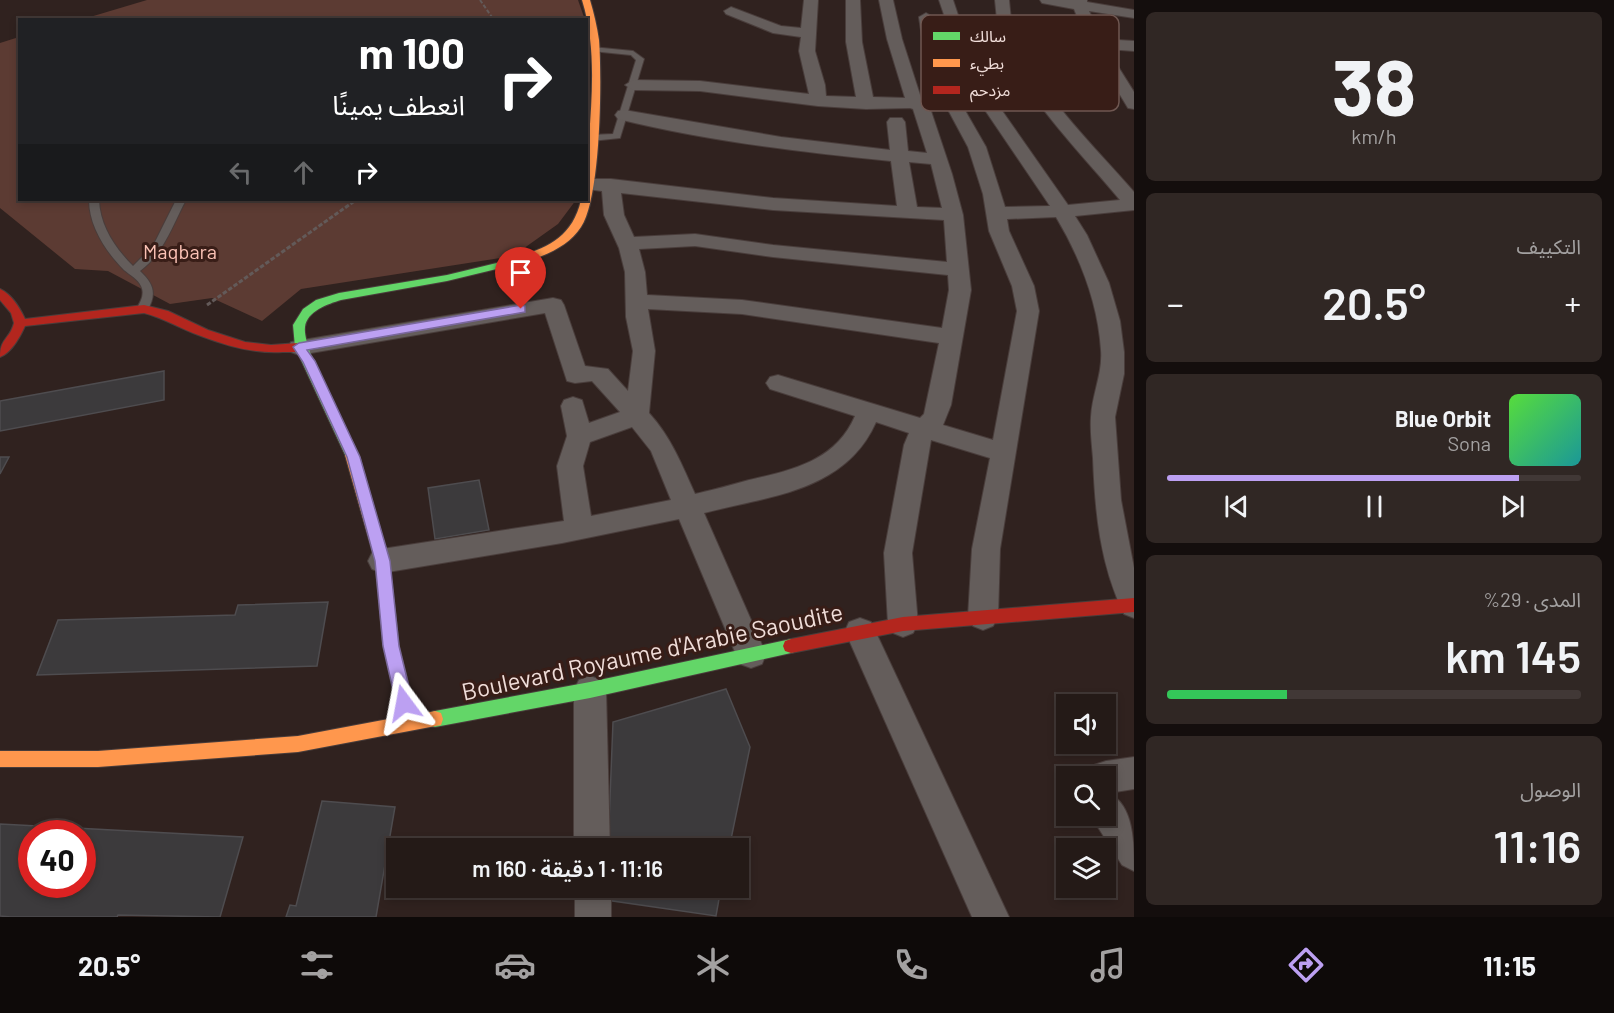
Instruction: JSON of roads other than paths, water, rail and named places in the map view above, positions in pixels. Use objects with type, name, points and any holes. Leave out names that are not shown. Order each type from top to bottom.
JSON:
[{"type":"street","points":[[586,0],[592,18],[595,49],[591,138],[600,184],[627,243],[635,272],[636,301],[644,351],[636,416]]},
{"type":"street","points":[[811,0],[808,57],[817,86],[818,101]]},
{"type":"street","points":[[853,0],[854,42],[866,104]]},
{"type":"street","points":[[886,0],[892,33],[938,159],[953,215],[960,302],[939,405],[935,417],[926,427],[917,445],[898,553],[903,624]]},
{"type":"street","points":[[946,0],[951,15]]},
{"type":"street","points":[[1002,0],[1003,15]]},
{"type":"street","points":[[1047,0],[1134,7]]},
{"type":"street","points":[[1084,2],[1134,14]]},
{"type":"street","points":[[731,11],[778,30],[808,33]]},
{"type":"street","points":[[1119,45],[1134,46]]},
{"type":"street","points":[[1119,79],[1134,104]]},
{"type":"street","points":[[633,84],[700,86],[818,101],[921,104]]},
{"type":"street","points":[[956,111],[977,147],[997,213],[999,231],[1023,286],[1028,312],[986,549],[983,617]]},
{"type":"street","points":[[992,111],[1077,235],[1095,273],[1109,321],[1113,362],[1103,417],[1108,500],[1118,563],[1134,605]]},
{"type":"street","points":[[1054,111],[1134,204]]},
{"type":"street","points":[[624,115],[756,139],[900,157],[938,159]]},
{"type":"street","points":[[896,122],[908,212]]},
{"type":"street","points":[[600,184],[761,203],[953,215]]},
{"type":"street","points":[[409,722],[391,646],[382,561],[354,457],[309,361],[299,347],[297,335],[299,325],[307,312],[317,304],[392,286],[500,266],[550,248],[566,238],[579,225],[600,184]]},
{"type":"street","points":[[997,213],[1062,211],[1134,204]]},
{"type":"street","points":[[627,243],[695,240],[773,251],[958,270]]},
{"type":"street","points":[[0,294],[20,314],[22,323],[17,333],[0,353]]},
{"type":"street","points":[[636,301],[742,307],[952,337]]},
{"type":"street","points":[[22,323],[143,308],[165,312],[182,323],[243,347],[272,351],[552,304],[571,355],[575,375],[598,374],[654,435],[663,450],[751,654]]},
{"type":"street","points":[[778,383],[1004,453]]},
{"type":"street","points":[[573,406],[579,435],[570,460],[579,529]]},
{"type":"street","points":[[382,561],[579,529],[688,507],[819,470],[860,435],[869,410]]},
{"type":"street","points":[[579,435],[636,416]]},
{"type":"street","name":"Boulevard Royaume d'Arabie Saoudite","points":[[0,759],[98,759],[233,751],[298,744],[590,690],[860,631],[903,624],[1134,605]]},
{"type":"street","points":[[860,631],[992,917]]},
{"type":"street","points":[[590,690],[592,838]]},
{"type":"street","points":[[1116,776],[1134,773]]},
{"type":"street","points":[[1116,825],[1134,853]]},
{"type":"street","points":[[593,898],[593,917]]},
{"type":"lane","points":[[591,138],[617,136],[640,59],[637,55],[622,51],[595,49]]},
{"type":"lane","points":[[94,201],[93,208],[117,256],[147,286],[149,298],[143,308]]},
{"type":"lane","points":[[133,271],[152,256],[163,241],[171,216],[180,201]]},
{"type":"park label","name":"Maqbara","points":[[180,251]]}]
